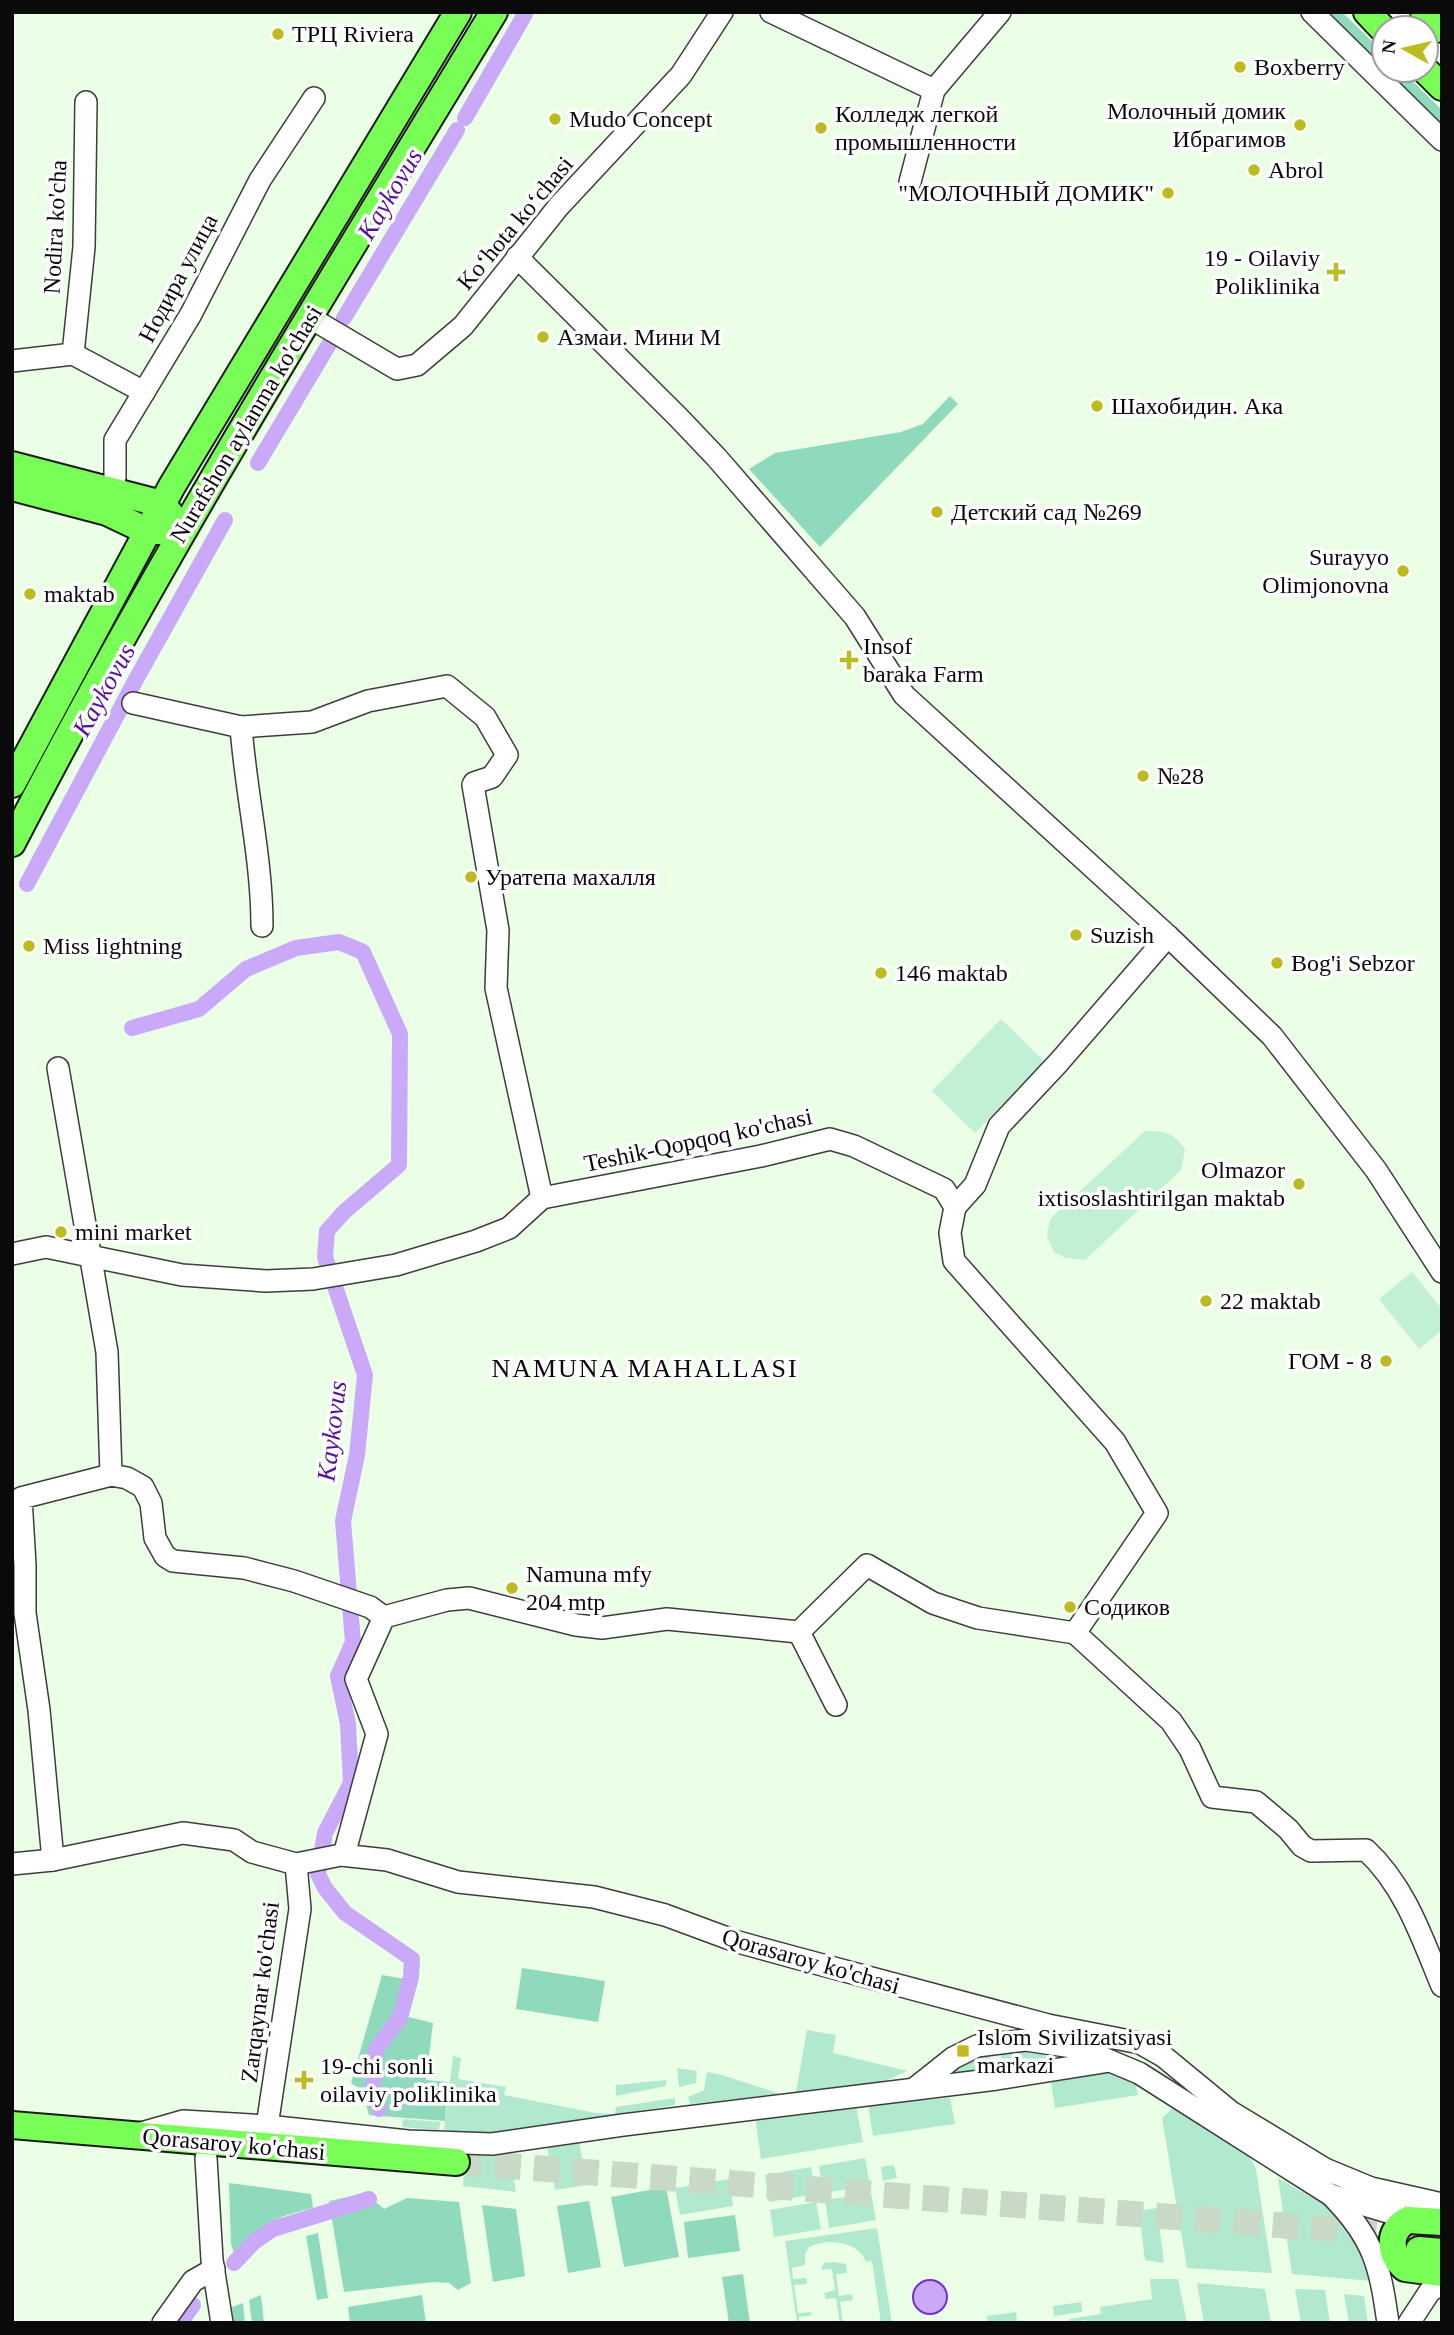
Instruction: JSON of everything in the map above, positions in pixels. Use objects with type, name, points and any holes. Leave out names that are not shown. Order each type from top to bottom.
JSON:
[{"type":"main road","name":"Nurafshon aylanma ko'chasi","points":[[12,784],[162,503],[458,12]]},
{"type":"main road","name":"Nurafshon aylanma ko'chasi","points":[[12,843],[183,531],[494,12]]},
{"type":"main road","points":[[1424,12],[1442,29]]},
{"type":"main road","points":[[12,466],[162,503],[183,531]]},
{"type":"main road","points":[[12,487],[107,512],[147,531],[183,531]]},
{"type":"main road","name":"Qorasaroy ko'chasi","points":[[12,2125],[456,2169],[206,2158],[12,2141]]},
{"type":"main road","points":[[1430,2236],[1402,2223],[1394,2235],[1392,2248],[1395,2258],[1409,2271],[1442,2273]]},
{"type":"street","name":"Koʻhota koʻchasi","points":[[309,317],[397,369],[417,365],[463,326],[559,206],[681,75],[722,12]]},
{"type":"street","points":[[771,12],[934,90]]},
{"type":"street","points":[[910,181],[934,90],[1000,12]]},
{"type":"street","points":[[1312,12],[1442,140]]},
{"type":"street","name":"Нодира улица","points":[[112,491],[115,478],[115,440],[191,314],[260,180],[314,97]]},
{"type":"street","name":"Nodira ko'cha","points":[[73,354],[84,247],[86,102]]},
{"type":"street","points":[[517,257],[717,458],[855,617],[904,695],[1168,936],[1272,1036],[1376,1170],[1442,1272]]},
{"type":"street","points":[[12,361],[73,354],[144,392]]},
{"type":"street","points":[[12,1254],[46,1247],[182,1275],[266,1281],[313,1279],[396,1265],[485,1238],[509,1228],[542,1198],[496,988],[498,930],[473,785],[492,777],[507,755],[485,717],[447,686],[368,701],[312,722],[241,727],[133,704]]},
{"type":"street","points":[[241,727],[248,797],[262,884],[262,926]]},
{"type":"street","points":[[1075,1633],[1157,1513],[1115,1442],[954,1261],[950,1233],[955,1207],[975,1185],[999,1126],[1059,1062],[1168,936]]},
{"type":"street","points":[[58,1068],[107,1352],[111,1475]]},
{"type":"street","name":"Teshik-Qopqoq ko'chasi","points":[[542,1198],[761,1156],[830,1139],[854,1146],[944,1189],[955,1207]]},
{"type":"street","points":[[53,1860],[39,1710],[24,1613],[25,1565],[21,1498],[111,1475],[127,1478],[143,1487],[150,1503],[155,1538],[165,1556],[173,1561],[244,1568],[294,1581],[377,1612],[469,1598],[576,1625],[602,1628],[667,1619],[799,1632]]},
{"type":"street","points":[[799,1632],[867,1565],[933,1603],[978,1618],[1075,1633],[1171,1721],[1190,1749],[1212,1797],[1256,1802],[1288,1829],[1302,1846],[1311,1851],[1366,1850],[1381,1863],[1407,1903],[1442,1986]]},
{"type":"street","points":[[342,1855],[377,1734],[356,1679],[377,1612]]},
{"type":"street","points":[[799,1632],[836,1705]]},
{"type":"street","points":[[12,1864],[53,1860],[183,1833],[234,1840],[252,1852],[302,1863]]},
{"type":"street","name":"Qorasaroy ko'chasi","points":[[302,1863],[342,1855],[387,1860],[458,1882],[594,1897],[665,1915],[738,1942],[800,1959],[1048,2025],[1140,2043],[1163,2056],[1256,2130],[1325,2169],[1395,2195],[1442,2204]]},
{"type":"street","name":"Zarqaynar ko'chasi","points":[[267,2126],[300,1909],[302,1863]]},
{"type":"street","points":[[914,2089],[963,2051],[992,2043],[1026,2040],[1079,2048],[1139,2073],[1331,2195],[1430,2236]]},
{"type":"street","points":[[133,2136],[183,2121],[267,2126],[408,2141],[492,2144],[623,2125],[997,2079],[1110,2061]]},
{"type":"street","points":[[206,2158],[215,2273],[222,2323]]},
{"type":"street","points":[[1331,2195],[1368,2240],[1377,2264],[1388,2323]]},
{"type":"street","points":[[163,2323],[193,2281],[215,2273]]},
{"type":"street","points":[[1409,2323],[1430,2291],[1442,2284]]},
{"type":"green space","points":[[1328,12],[1342,12],[1370,39],[1370,54]]},
{"type":"green space","points":[[1400,84],[1415,84],[1442,110],[1442,125]]},
{"type":"green space","points":[[950,396],[958,404],[820,547],[749,469],[775,453],[901,432],[923,424]]},
{"type":"green space","points":[[1001,1019],[1044,1061],[975,1133],[932,1091]]},
{"type":"green space","points":[[1145,1131],[1168,1134],[1181,1144],[1185,1149],[1181,1170],[1085,1260],[1066,1258],[1054,1252],[1047,1236],[1050,1219]]},
{"type":"green space","points":[[1412,1272],[1442,1309],[1442,1330],[1419,1349],[1379,1299]]},
{"type":"green space","points":[[522,1968],[605,1981],[598,2022],[516,2009]]},
{"type":"green space","points":[[382,1975],[405,1979],[401,2015],[433,2023],[426,2080],[448,2082],[445,2121],[369,2115],[362,2090],[351,2083]]},
{"type":"green space","points":[[807,2030],[836,2035],[833,2053],[907,2071],[881,2083],[796,2092]]},
{"type":"green space","points":[[1000,2050],[1039,2052],[1044,2054],[1048,2062],[1003,2069]]},
{"type":"green space","points":[[989,2052],[992,2071],[945,2075],[964,2062]]},
{"type":"green space","points":[[453,2056],[461,2058],[458,2079],[506,2087],[504,2095],[595,2113],[615,2114],[616,2107],[675,2098],[675,2105],[504,2132],[483,2134],[444,2130]]},
{"type":"green space","points":[[677,2068],[697,2071],[696,2083],[679,2087]]},
{"type":"green space","points":[[707,2072],[780,2094],[690,2104],[688,2097],[704,2090]]},
{"type":"green space","points":[[1114,2072],[1135,2081],[1138,2095],[1055,2108],[1051,2082]]},
{"type":"green space","points":[[666,2080],[666,2086],[616,2096],[616,2085]]},
{"type":"green space","points":[[950,2098],[955,2124],[873,2136],[868,2104]]},
{"type":"green space","points":[[856,2106],[863,2142],[761,2159],[755,2116]]},
{"type":"green space","points":[[1173,2108],[1250,2157],[1256,2169],[1272,2273],[1187,2268],[1162,2118]]},
{"type":"green space","points":[[403,2119],[440,2122],[439,2130],[402,2127]]},
{"type":"green space","points":[[579,2141],[587,2185],[555,2190],[547,2147]]},
{"type":"green space","points":[[509,2152],[516,2192],[463,2186],[465,2154]]},
{"type":"green space","points":[[865,2158],[870,2186],[823,2193],[819,2166]]},
{"type":"green space","points":[[894,2165],[897,2178],[883,2181],[881,2167]]},
{"type":"green space","points":[[811,2167],[816,2194],[769,2202],[765,2175]]},
{"type":"green space","points":[[1278,2178],[1349,2219],[1372,2281],[1292,2274]]},
{"type":"green space","points":[[729,2179],[733,2206],[680,2215],[675,2188]]},
{"type":"green space","points":[[229,2183],[311,2194],[313,2208],[268,2223],[251,2236],[235,2256],[231,2244]]},
{"type":"green space","points":[[666,2187],[679,2257],[624,2267],[611,2197]]},
{"type":"green space","points":[[898,2192],[900,2205],[887,2207],[884,2194]]},
{"type":"green space","points":[[366,2193],[384,2209],[407,2198],[459,2202],[471,2283],[458,2290],[449,2283],[434,2282],[344,2292],[329,2201]]},
{"type":"green space","points":[[871,2193],[876,2220],[829,2228],[825,2200]]},
{"type":"green space","points":[[589,2201],[601,2267],[568,2273],[557,2206]]},
{"type":"green space","points":[[816,2202],[821,2229],[774,2237],[770,2210]]},
{"type":"green space","points":[[482,2205],[516,2209],[525,2276],[493,2282]]},
{"type":"green space","points":[[1157,2208],[1164,2263],[1145,2260],[1139,2211]]},
{"type":"green space","points":[[735,2215],[740,2251],[688,2258],[684,2222]]},
{"type":"green space","points":[[877,2228],[892,2323],[881,2323],[872,2261],[866,2262],[857,2250],[850,2246],[833,2242],[809,2247],[805,2254],[805,2265],[792,2268],[793,2279],[806,2278],[807,2284],[794,2285],[798,2313],[811,2312],[812,2315],[799,2317],[797,2323],[785,2241]]},
{"type":"green space","points":[[318,2233],[328,2298],[317,2300],[306,2236]]},
{"type":"green space","points":[[824,2263],[846,2264],[847,2273],[836,2274],[839,2296],[852,2294],[853,2300],[840,2302],[843,2323],[840,2323],[836,2298],[826,2299],[824,2293],[835,2290],[832,2269],[821,2270]]},
{"type":"green space","points":[[743,2274],[750,2323],[729,2323],[722,2277]]},
{"type":"green space","points":[[1150,2279],[1178,2279],[1187,2323],[1087,2323],[1086,2320],[1070,2322],[1069,2319],[1101,2314],[1100,2307],[1152,2299]]},
{"type":"green space","points":[[1197,2283],[1265,2289],[1271,2323],[1204,2323]]},
{"type":"green space","points":[[1295,2289],[1325,2290],[1330,2323],[1301,2323]]},
{"type":"green space","points":[[1344,2294],[1364,2296],[1368,2323],[1349,2323]]},
{"type":"green space","points":[[261,2295],[264,2323],[252,2323],[249,2300]]},
{"type":"green space","points":[[422,2295],[426,2323],[350,2323],[348,2307]]},
{"type":"green space","points":[[1081,2302],[1082,2312],[1054,2316],[1053,2306]]},
{"type":"green space","points":[[243,2303],[245,2323],[234,2323],[232,2307]]},
{"type":"green space","points":[[1016,2312],[1017,2322],[988,2323],[987,2316]]},
{"type":"shaded area","points":[[930,2280],[942,2285],[947,2297],[942,2309],[930,2314],[918,2309],[913,2297],[918,2285]]},
{"type":"waterway","name":"Kaykovus","points":[[465,118],[525,14]]},
{"type":"waterway","name":"Kaykovus","points":[[344,318],[457,130]]},
{"type":"waterway","name":"Kaykovus","points":[[258,463],[331,341]]},
{"type":"waterway","name":"Kaykovus","points":[[27,884],[225,520]]},
{"type":"waterway","name":"Kaykovus","points":[[132,1028],[199,1009],[246,969],[296,948],[339,942],[363,952],[400,1034],[399,1165],[344,1212],[327,1231],[325,1257],[365,1375],[357,1455],[343,1521],[353,1642],[338,1676],[348,1724],[351,1783],[325,1833],[318,1874],[325,1888],[345,1913],[412,1959],[411,1977],[400,2018],[376,2049],[373,2084],[379,2109]]},
{"type":"waterway","name":"Kaykovus","points":[[234,2263],[254,2242],[273,2229],[369,2199]]},
{"type":"waterway","name":"Kaykovus","points":[[180,2323],[193,2305]]},
{"type":"tunnel","points":[[456,2162],[1422,2236]]},
{"type":"place","name":"ТРЦ Riviera","points":[[278,34]]},
{"type":"place","name":"Boxberry","points":[[1240,67]]},
{"type":"place","name":"Mudo Concept","points":[[555,119]]},
{"type":"place","name":"Молочный домик Ибрагимов","points":[[1300,125]]},
{"type":"place","name":"Колледж легкой промышленности","points":[[821,128]]},
{"type":"place","name":"Abrol","points":[[1254,170]]},
{"type":"place","name":"\"МОЛОЧНЫЙ ДОМИК\"","points":[[1168,193]]},
{"type":"place","name":"19 - Oilaviy Poliklinika","points":[[1336,272]]},
{"type":"place","name":"Азмаи. Мини М","points":[[543,337]]},
{"type":"place","name":"Шахобидин. Ака","points":[[1097,406]]},
{"type":"place","name":"Детский сад №269","points":[[937,512]]},
{"type":"place","name":"Surayyo Olimjonovna","points":[[1403,571]]},
{"type":"place","name":"maktab","points":[[30,594]]},
{"type":"place","name":"Insof baraka Farm","points":[[849,660]]},
{"type":"place","name":"№28","points":[[1143,776]]},
{"type":"place","name":"Уратепа махалля","points":[[471,877]]},
{"type":"place","name":"Suzish","points":[[1076,935]]},
{"type":"place","name":"Miss lightning","points":[[29,946]]},
{"type":"place","name":"Bog'i Sebzor","points":[[1277,963]]},
{"type":"place","name":"146 maktab","points":[[881,973]]},
{"type":"place","name":"Olmazor ixtisoslashtirilgan maktab","points":[[1299,1184]]},
{"type":"place","name":"mini market","points":[[61,1232]]},
{"type":"place","name":"22 maktab","points":[[1206,1301]]},
{"type":"place","name":"ГОМ - 8","points":[[1386,1361]]},
{"type":"place","name":"Namuna mfy 204 mtp","points":[[512,1588]]},
{"type":"place","name":"Содиков","points":[[1070,1607]]},
{"type":"place","name":"Islom Sivilizatsiyasi markazi","points":[[963,2051]]},
{"type":"place","name":"19-chi sonli oilaviy poliklinika","points":[[304,2080]]},
{"type":"district","name":"NAMUNA MAHALLASI","points":[[645,1368]]}]
